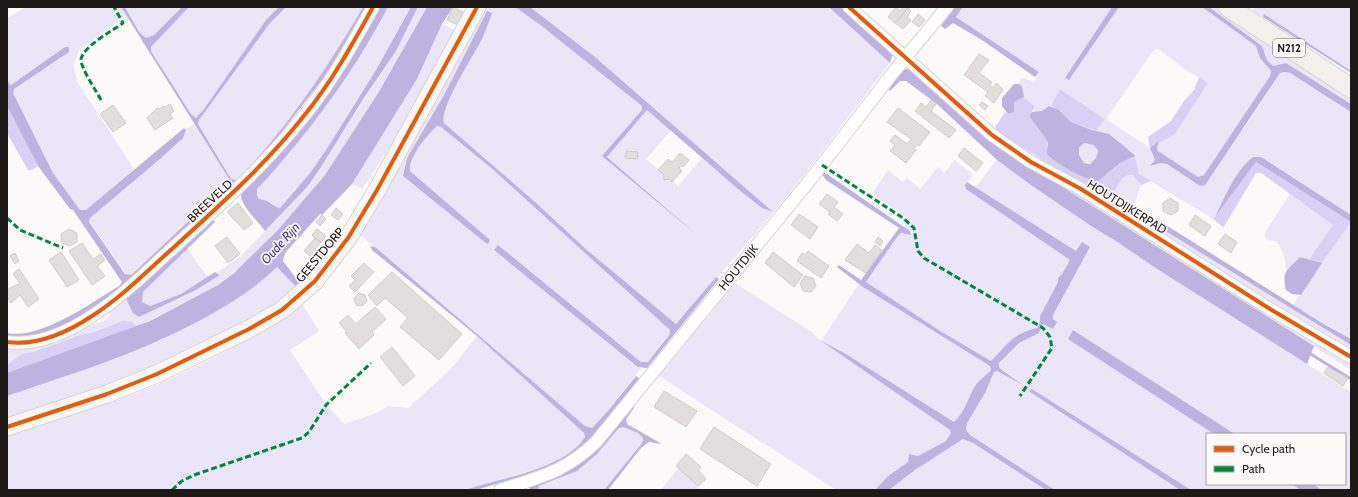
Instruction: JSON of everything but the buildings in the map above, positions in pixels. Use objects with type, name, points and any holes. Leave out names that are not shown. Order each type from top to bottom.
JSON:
[{"type":"main road","name":"GEESTDORP","points":[[7,427],[107,394],[157,374],[249,330],[275,314],[315,281],[348,238],[370,202],[477,7]]},
{"type":"main road","name":"N212","points":[[1228,7],[1351,88]]},
{"type":"street","name":"BREEVELD","points":[[7,342],[21,343],[36,340],[73,327],[91,316],[124,292],[223,203],[257,170],[304,116],[344,60],[373,7]]},
{"type":"street","points":[[850,7],[903,60]]},
{"type":"street","name":"HOUTDIJK","points":[[500,490],[562,469],[581,457],[596,442],[805,185],[903,60],[947,7]]},
{"type":"street","name":"HOUTDIJKERPAD","points":[[903,60],[992,135],[1025,157],[1081,189],[1270,309],[1351,357]]},
{"type":"shaded area","points":[[26,7],[121,7],[126,16],[80,49],[73,65],[78,83],[134,169],[118,185],[86,210],[80,210],[53,173],[12,93],[14,89],[36,68],[10,85],[7,81],[7,18]]},
{"type":"shaded area","points":[[125,7],[182,7],[154,35],[146,38],[139,32]]},
{"type":"shaded area","points":[[189,7],[279,7],[266,20],[204,109],[196,118],[191,114],[151,51],[151,47]]},
{"type":"shaded area","points":[[286,7],[363,7],[335,53],[273,140],[237,180],[231,179],[198,124],[199,120],[270,23]]},
{"type":"shaded area","points":[[388,7],[411,7],[376,70],[328,147],[310,173],[280,208],[259,199],[256,189],[299,141],[324,109],[358,59]]},
{"type":"shaded area","points":[[418,7],[427,7],[380,90],[325,175],[277,231],[249,259],[218,285],[137,327],[132,322],[111,325],[33,352],[22,354],[7,365],[7,345],[71,332],[104,321],[109,317],[111,306],[156,269],[127,301],[133,313],[139,317],[196,290],[218,276],[220,274],[218,272],[241,256],[307,187],[396,51]]},
{"type":"shaded area","points":[[483,7],[515,7],[539,24],[642,106],[642,110],[603,156],[674,215],[607,157],[647,110],[671,130],[646,159],[678,186],[702,158],[762,207],[772,212],[595,57],[530,7],[829,7],[890,63],[805,174],[757,232],[676,324],[587,250],[534,201],[444,123],[444,116],[452,94],[481,39],[492,13],[487,11],[444,95],[407,158],[403,176],[487,244],[489,243],[490,240],[410,171],[412,160],[418,149],[437,126],[441,127],[490,167],[670,330],[670,334],[648,362],[641,362],[498,245],[494,250],[641,368],[607,412],[592,428],[585,426],[358,233]]},
{"type":"shaded area","points":[[963,7],[1112,7],[1065,78],[1069,80],[1119,7],[1202,7],[1256,46],[1260,58],[1271,71],[1270,76],[1204,175],[1198,177],[1158,151],[1157,148],[1159,141],[1175,134],[1208,83],[1183,68],[1160,50],[1156,49],[1153,51],[1106,119],[1150,148],[1155,161],[1151,165],[1161,163],[1167,164],[1200,186],[1249,121],[1280,73],[1290,73],[1351,112],[1351,215],[1261,157],[1228,190],[1215,217],[1212,218],[1143,177],[1136,167],[1136,154],[1102,133],[1096,131],[1105,119],[1060,89],[1051,106],[1042,111],[1033,112],[1035,110],[1023,95],[1022,86],[1019,84],[1021,77],[1034,82],[1039,72],[956,17]]},
{"type":"shaded area","points":[[1209,7],[1217,7],[1351,96],[1351,104],[1286,63],[1273,67],[1267,60],[1262,46]]},
{"type":"shaded area","points":[[1254,7],[1351,7],[1351,71],[1265,15],[1263,17],[1253,11]]},
{"type":"shaded area","points":[[442,24],[455,30],[415,110],[362,189],[352,184],[417,79]]},
{"type":"shaded area","points":[[1199,77],[1208,83],[1175,134],[1150,148],[1148,137],[1171,121],[1184,101],[1194,90]]},
{"type":"shaded area","points":[[1060,89],[1105,119],[1096,131],[1071,122],[1058,109],[1051,106]]},
{"type":"shaded area","points":[[1024,97],[1035,107],[1029,116],[1046,139],[1050,157],[1071,169],[1083,172],[1107,174],[1120,163],[1135,157],[1139,174],[1151,181],[1141,185],[1133,175],[1128,175],[1122,179],[1110,198],[1105,199],[994,129],[1005,112],[1008,114],[1014,108],[1014,102]]},
{"type":"shaded area","points":[[7,106],[38,166],[32,170],[28,170],[7,133]]},
{"type":"shaded area","points":[[194,124],[229,179],[227,189],[214,203],[214,199],[211,200],[130,275],[127,275],[89,221],[90,218],[160,159],[183,138],[186,130]]},
{"type":"shaded area","points":[[994,129],[1026,151],[1105,199],[1110,198],[1122,179],[1128,175],[1133,175],[1141,185],[1134,205],[1129,204],[1128,208],[1351,345],[1351,370],[1012,155]]},
{"type":"shaded area","points":[[1088,143],[1095,146],[1098,153],[1095,160],[1088,163],[1081,160],[1078,153],[1081,146]]},
{"type":"shaded area","points":[[955,160],[973,175],[965,185],[1070,260],[1058,278],[1058,282],[1040,316],[1040,322],[1037,328],[1016,336],[991,361],[942,332],[866,282],[897,237],[901,233],[911,235],[910,231],[904,227],[909,219],[872,194],[888,170],[903,182],[907,178],[920,189],[938,167],[944,173]]},
{"type":"shaded area","points":[[997,160],[1091,226],[1351,392],[1351,490],[1322,490],[1314,485],[1346,485],[1346,433],[1233,433],[1073,330],[1148,391],[1212,433],[1206,433],[1206,485],[1293,485],[1301,490],[1191,490],[1032,389],[1029,390],[1030,392],[1180,490],[1055,490],[970,435],[966,430],[967,423],[985,393],[994,372],[996,371],[1019,382],[999,367],[999,363],[1019,343],[1039,333],[1043,324],[1053,328],[1055,326],[1053,315],[1090,247],[1076,251],[975,188]]},
{"type":"shaded area","points":[[1256,162],[1351,222],[1322,263],[1309,259],[1333,225],[1261,173],[1256,173],[1223,227],[1212,218],[1215,217]]},
{"type":"shaded area","points":[[1290,194],[1333,225],[1309,259],[1300,257],[1286,271],[1283,255],[1278,244],[1276,241],[1267,240],[1264,234]]},
{"type":"shaded area","points":[[1351,222],[1351,339],[1293,305]]},
{"type":"shaded area","points":[[187,249],[207,276],[211,275],[181,294],[150,306],[142,302],[141,298],[143,292]]},
{"type":"shaded area","points":[[277,267],[298,289],[268,312],[135,378],[7,421],[7,396],[131,353],[161,340],[219,310],[262,280]]},
{"type":"shaded area","points":[[735,283],[812,332],[821,341],[859,284],[990,366],[991,369],[975,386],[964,409],[954,422],[846,354],[824,343],[950,430],[952,433],[946,441],[918,456],[909,454],[908,462],[888,476],[875,490],[836,490],[659,376]]},
{"type":"shaded area","points":[[303,305],[319,331],[290,350],[324,401],[344,424],[374,414],[389,406],[408,408],[451,369],[477,336],[584,433],[585,437],[581,445],[567,456],[548,465],[465,490],[7,490],[7,434],[99,406],[154,386],[230,349]]},
{"type":"shaded area","points":[[122,321],[132,322],[137,327],[7,373],[7,365],[22,354],[33,352],[80,335],[94,332]]},
{"type":"shaded area","points":[[623,427],[638,433],[643,438],[642,443],[604,490],[538,490],[539,486],[562,477],[582,466],[599,452],[615,432]]},
{"type":"shaded area","points":[[963,439],[973,443],[1046,490],[889,490],[915,470]]},
{"type":"shaded area","points":[[678,468],[693,480],[701,490],[661,490]]},
{"type":"water","points":[[121,7],[125,7],[139,32],[146,38],[154,35],[182,7],[189,7],[151,47],[151,51],[191,114],[196,118],[204,109],[266,20],[279,7],[286,7],[270,23],[199,120],[198,124],[231,179],[237,180],[273,140],[289,119],[335,53],[363,7],[367,7],[325,76],[259,162],[224,193],[229,183],[229,179]]},
{"type":"water","points":[[380,7],[388,7],[358,59],[336,93],[312,125],[257,189],[257,196],[259,199],[280,208],[310,173],[376,70],[411,7],[418,7],[396,51],[364,98],[319,170],[307,187],[265,231],[244,204],[241,196],[242,193],[277,157],[306,122],[345,66]]},
{"type":"water","name":"Oude Rijn","points":[[427,7],[453,7],[442,24],[417,79],[352,184],[322,215],[320,214],[285,253],[283,261],[302,286],[298,289],[277,267],[255,286],[231,302],[190,326],[165,338],[113,359],[7,396],[7,373],[150,321],[218,285],[234,273],[277,231],[325,175],[380,90]]},
{"type":"water","points":[[515,7],[530,7],[595,57],[773,212],[762,208],[738,189],[647,110],[607,157],[697,235],[602,156],[642,110],[642,106],[539,24]]},
{"type":"water","points":[[829,7],[844,7],[893,53],[890,63]]},
{"type":"water","points":[[955,7],[963,7],[956,17],[1039,72],[1035,77],[982,40],[953,23],[945,29],[941,26]]},
{"type":"water","points":[[1112,7],[1119,7],[1069,80],[1065,78]]},
{"type":"water","points":[[1202,7],[1209,7],[1262,46],[1267,60],[1273,66],[1286,63],[1351,104],[1351,112],[1290,73],[1280,73],[1205,185],[1200,186],[1167,164],[1161,163],[1150,166],[1155,160],[1150,148],[1159,141],[1157,148],[1158,151],[1198,177],[1204,175],[1270,76],[1271,71],[1260,58],[1256,46]]},
{"type":"water","points":[[487,11],[492,13],[486,29],[452,94],[444,116],[444,123],[534,201],[587,250],[676,324],[716,277],[719,279],[647,368],[638,367],[494,250],[498,245],[641,362],[648,362],[670,334],[670,330],[490,167],[441,127],[437,126],[419,147],[412,159],[410,171],[490,240],[489,243],[487,244],[403,176],[407,158],[444,95]]},
{"type":"water","points":[[1264,14],[1351,71],[1351,73],[1263,17]]},
{"type":"water","points":[[65,47],[69,47],[69,52],[14,89],[13,93],[53,173],[80,210],[86,210],[184,128],[186,130],[183,138],[90,218],[89,222],[125,274],[131,275],[211,200],[215,201],[120,289],[95,307],[67,324],[38,335],[23,337],[7,335],[7,333],[20,334],[50,326],[80,310],[119,286],[122,282],[73,210],[70,209],[38,166],[7,106],[7,81],[11,85]]},
{"type":"water","points":[[910,69],[1012,155],[1314,346],[1307,364],[1154,267],[1031,185],[997,160],[937,104],[906,81],[900,81],[890,91],[888,88],[903,70]]},
{"type":"water","points":[[1014,84],[1019,84],[1022,86],[1024,97],[1014,102],[1014,112],[1008,114],[1002,106],[1002,98]]},
{"type":"water","points":[[1049,106],[1058,109],[1071,122],[1092,130],[1109,134],[1136,156],[1120,163],[1098,181],[1079,175],[1057,162],[1047,154],[1048,144],[1046,139],[1029,116],[1032,112],[1042,111]],"holes":[[[1084,143],[1094,145],[1098,151],[1096,158],[1090,164],[1084,163],[1079,155],[1079,148]]]},
{"type":"water","points":[[1253,157],[1261,157],[1351,215],[1351,222],[1256,162],[1215,217],[1241,169]]},
{"type":"water","points":[[824,172],[910,231],[911,235],[901,233],[897,237],[866,282],[942,332],[991,361],[1011,340],[1022,333],[1037,328],[1040,322],[1040,316],[1058,282],[1058,278],[1070,260],[966,189],[965,185],[967,182],[1076,251],[1082,242],[1090,247],[1053,315],[1053,319],[1057,322],[1053,329],[1043,324],[1039,333],[1019,343],[999,363],[999,367],[1002,370],[1023,385],[997,371],[994,372],[985,393],[967,423],[966,430],[970,435],[1055,490],[1046,490],[973,443],[963,439],[915,470],[889,490],[875,490],[888,476],[908,462],[909,454],[918,456],[946,441],[951,433],[950,430],[821,341],[846,354],[954,422],[964,409],[975,386],[991,370],[990,366],[863,287],[837,267],[839,265],[861,280],[899,228],[826,180],[822,174]]},
{"type":"water","points":[[1129,204],[1134,205],[1322,323],[1351,339],[1351,345],[1128,208]]},
{"type":"water","points":[[213,219],[215,222],[143,292],[142,302],[150,306],[181,294],[215,272],[220,275],[196,290],[139,317],[133,313],[127,301],[127,297],[156,269]]},
{"type":"water","points":[[370,246],[375,247],[585,426],[592,428],[636,376],[640,379],[582,449],[550,468],[476,490],[465,490],[548,465],[576,448],[585,437],[584,433],[477,336],[372,250]]},
{"type":"water","points":[[1300,257],[1322,263],[1301,295],[1292,294],[1286,290],[1284,278],[1289,268]]},
{"type":"water","points":[[1073,330],[1233,433],[1212,433],[1068,339]]},
{"type":"water","points":[[1032,389],[1191,490],[1180,490],[1030,392],[1029,390]]},
{"type":"water","points":[[633,406],[634,408],[626,419],[627,424],[662,444],[649,442],[641,448],[608,490],[604,490],[642,443],[643,438],[638,433],[623,427],[618,429],[597,454],[577,471],[539,486],[538,490],[530,490],[529,486],[548,480],[577,464],[610,434]]},
{"type":"water","points":[[1293,485],[1314,485],[1322,490],[1301,490]]},
{"type":"waterway","points":[[1309,353],[1351,379]]},
{"type":"marked path","points":[[101,100],[81,63],[81,59],[87,49],[123,23],[114,7]]},
{"type":"marked path","points":[[822,165],[903,218],[914,228],[918,251],[924,258],[1043,328],[1050,337],[1052,348],[1020,396]]},
{"type":"marked path","points":[[7,218],[20,230],[63,248]]},
{"type":"marked path","points":[[172,490],[182,481],[194,475],[302,438],[309,432],[326,405],[371,363]]},
{"type":"cycle path","points":[[7,342],[18,343],[41,340],[83,322],[103,309],[124,292],[224,201],[273,152],[313,104],[349,50],[373,7]]},
{"type":"cycle path","points":[[7,427],[107,394],[157,374],[249,329],[282,310],[315,281],[348,238],[377,190],[477,7]]},
{"type":"cycle path","points":[[849,7],[992,135],[1031,162],[1081,189],[1270,309],[1351,357]]}]
